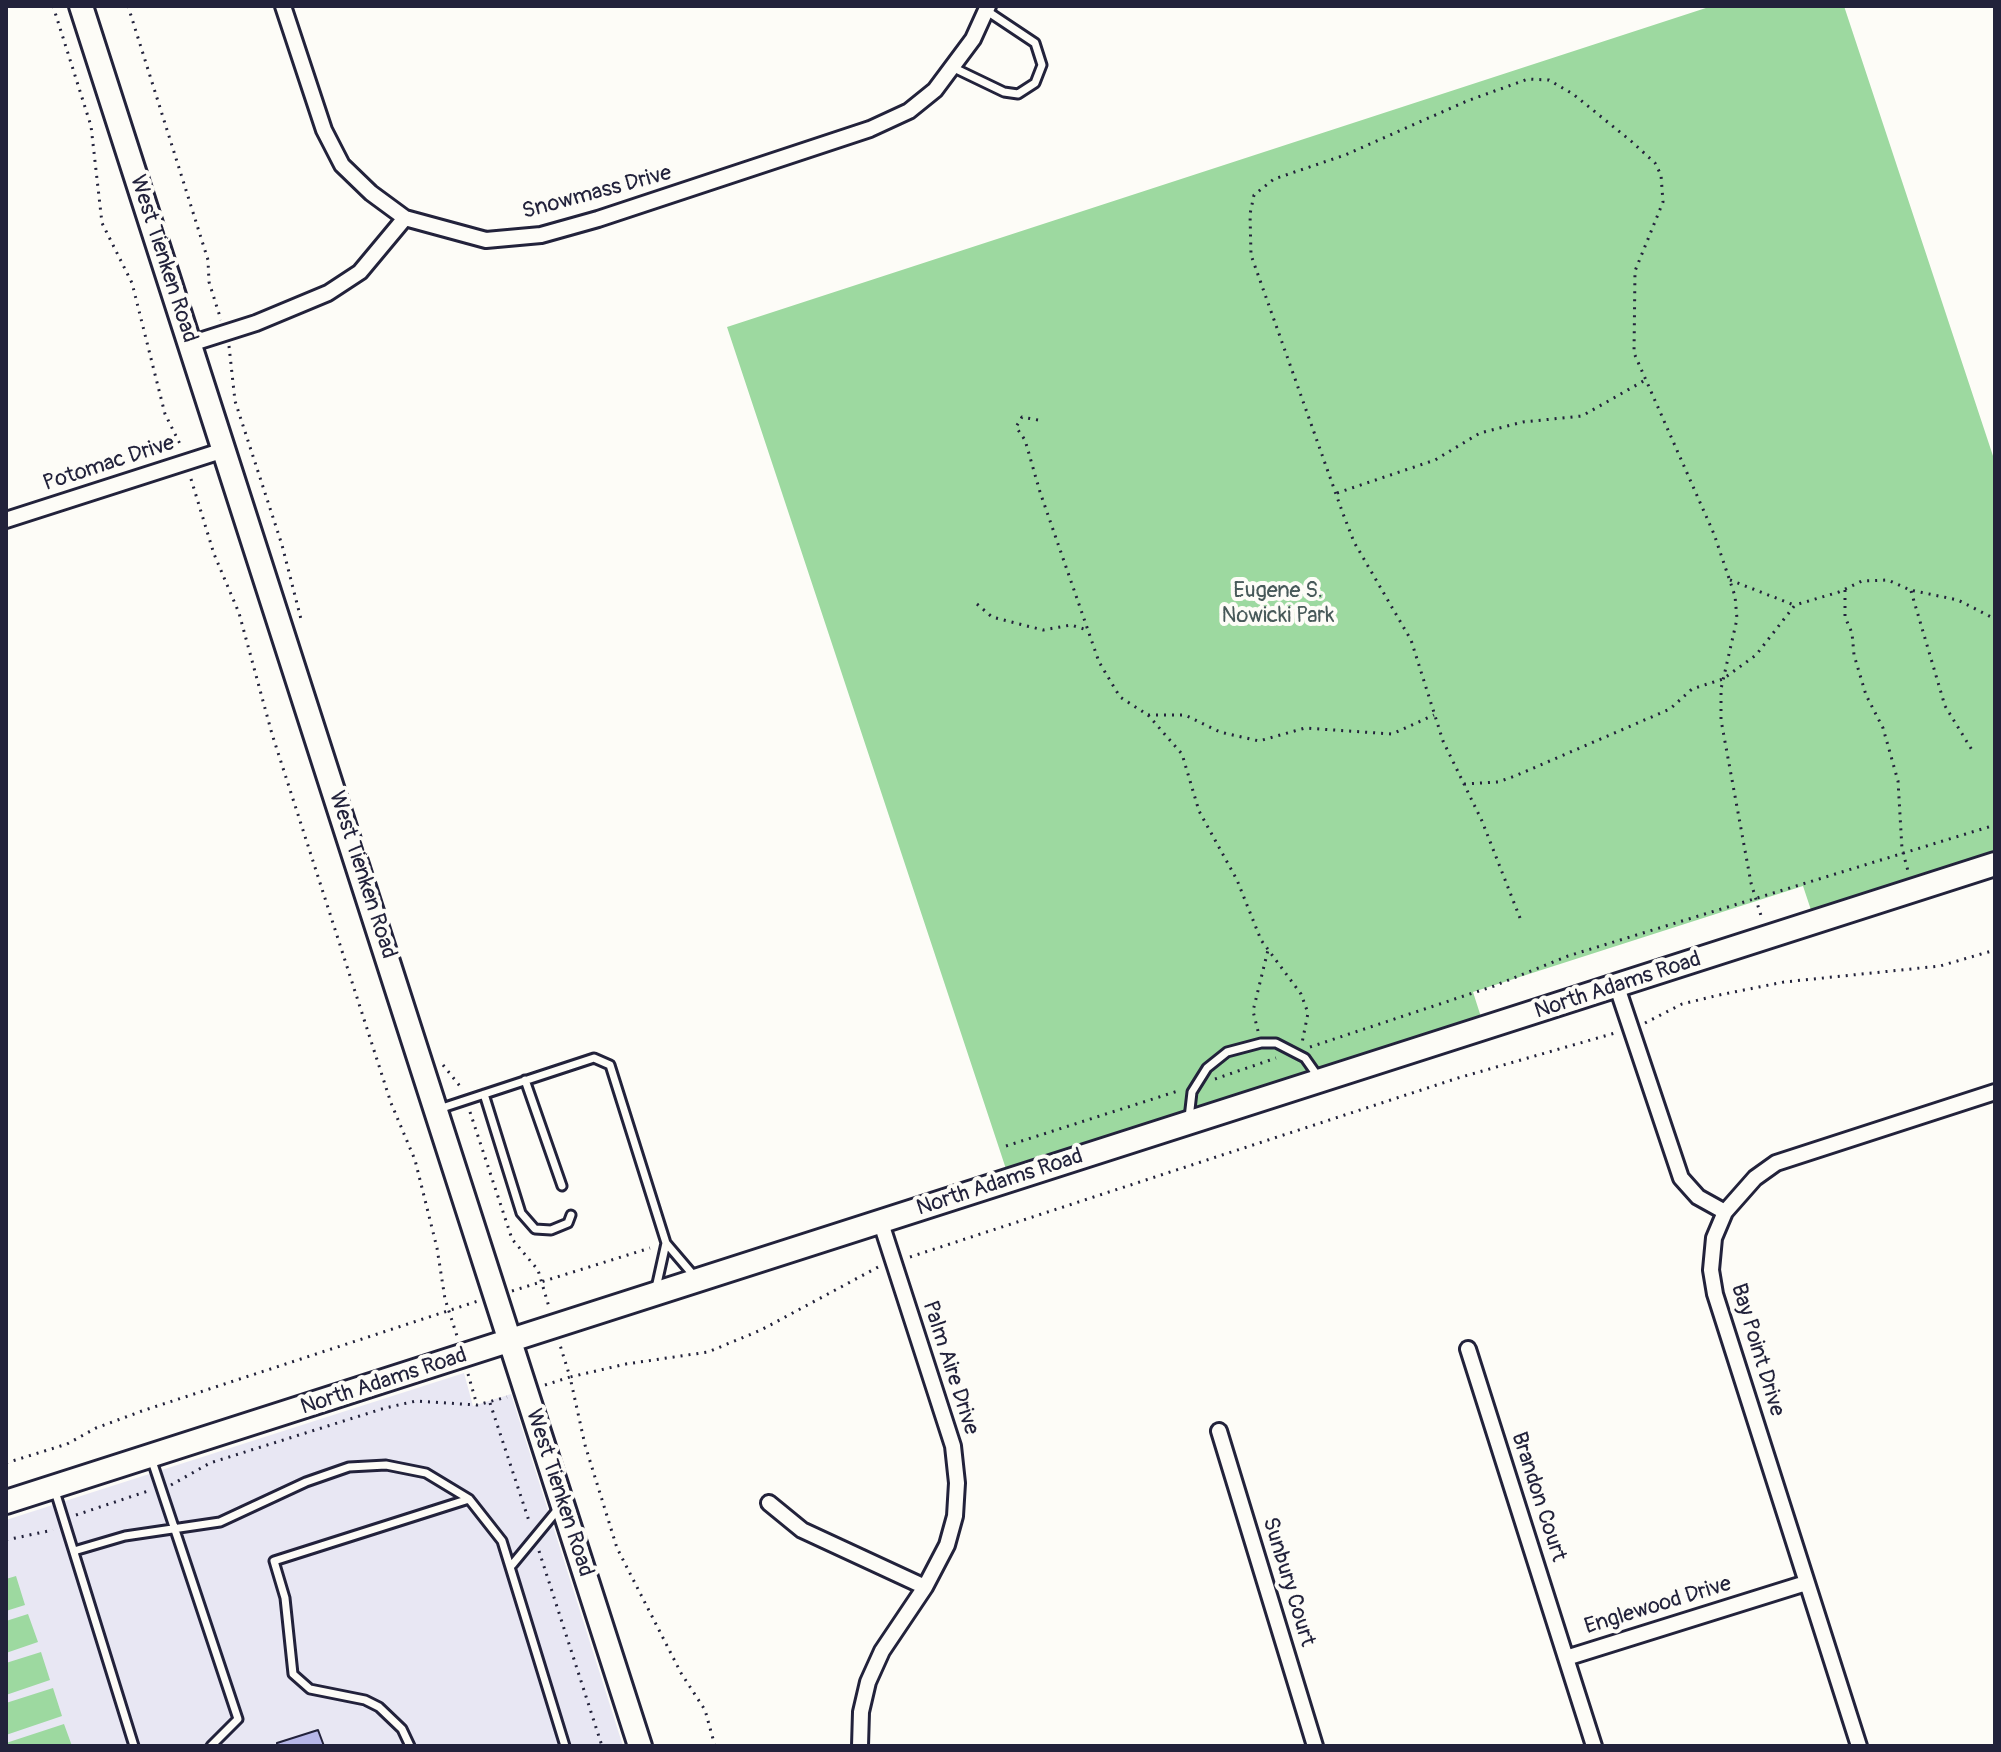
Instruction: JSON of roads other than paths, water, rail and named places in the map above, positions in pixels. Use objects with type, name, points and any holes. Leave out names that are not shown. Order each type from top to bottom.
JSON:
[{"type":"street","name":"West Tienken Road","points":[[81,6],[640,1746]]},
{"type":"street","name":"Snowmass Drive","points":[[283,6],[324,130],[342,165],[371,193],[405,218],[486,240],[541,235],[583,223],[870,129],[909,111],[935,90],[987,9]]},
{"type":"street","points":[[190,344],[328,293],[360,272],[405,218]]},
{"type":"street","name":"Potomac Drive","points":[[6,520],[224,450]]},
{"type":"street","name":"North Adams Road","points":[[6,1502],[1995,864]]},
{"type":"street","points":[[1617,987],[1681,1178],[1698,1197],[1725,1212],[1755,1178],[1776,1163],[1995,1092]]},
{"type":"street","name":"Bay Point Drive","points":[[1725,1212],[1714,1238],[1711,1270],[1715,1294],[1859,1746]]},
{"type":"street","name":"Palm Aire Drive","points":[[860,1746],[861,1712],[868,1682],[882,1651],[925,1587],[947,1545],[955,1516],[957,1483],[953,1446],[881,1223]]},
{"type":"street","name":"Brandon Court","points":[[1468,1349],[1566,1658]]},
{"type":"street","name":"Sunbury Court","points":[[1219,1431],[1315,1746]]},
{"type":"street","points":[[769,1503],[802,1530],[925,1587]]},
{"type":"street","name":"Englewood Drive","points":[[1594,1746],[1566,1658],[1806,1583]]},
{"type":"lane","points":[[952,67],[1004,92],[1018,94],[1035,83],[1042,65],[1035,43],[987,9]]},
{"type":"lane","points":[[1188,1123],[1197,1085],[1207,1068],[1227,1052],[1261,1043],[1276,1043],[1305,1058],[1321,1080]]},
{"type":"lane","points":[[437,1109],[594,1058],[610,1065],[666,1243],[699,1280]]},
{"type":"lane","points":[[525,1080],[562,1186]]},
{"type":"lane","points":[[484,1094],[521,1213],[535,1229],[551,1230],[568,1223],[571,1215]]},
{"type":"lane","points":[[655,1294],[666,1243]]},
{"type":"lane","points":[[151,1457],[238,1719],[211,1746]]},
{"type":"lane","points":[[74,1551],[125,1536],[220,1522],[306,1482],[368,1465],[426,1473],[469,1499],[493,1527],[512,1565],[565,1746]]},
{"type":"lane","points":[[54,1487],[134,1746]]},
{"type":"lane","points":[[410,1746],[402,1729],[379,1707],[365,1700],[310,1689],[293,1674],[285,1598],[274,1561],[469,1499]]},
{"type":"lane","points":[[512,1565],[563,1503]]},
{"type":"park label","name":"Eugene S. Nowicki Park","points":[[1278,604]]}]
